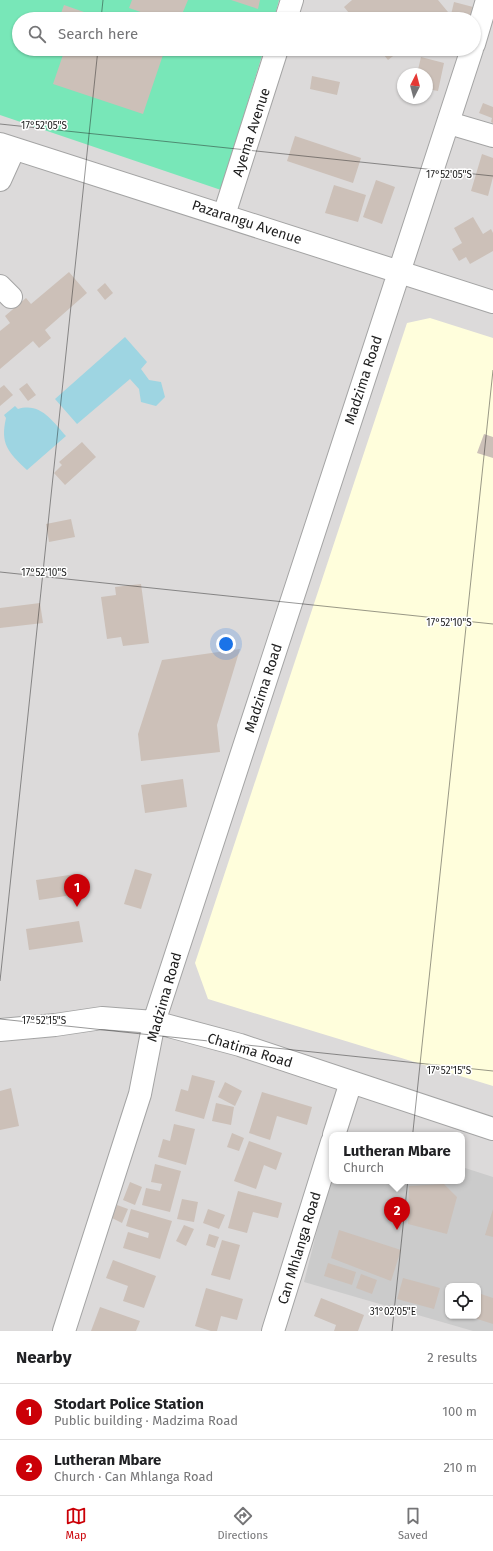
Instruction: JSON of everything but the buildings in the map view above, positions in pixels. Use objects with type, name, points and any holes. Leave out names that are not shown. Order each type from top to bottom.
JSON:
[{"type":"street","points":[[288,12],[292,0]]},
{"type":"street","points":[[481,22],[488,0]]},
{"type":"street","name":"Ayema Avenue","points":[[224,215],[275,56]]},
{"type":"street","name":"Madzima Road","points":[[64,1331],[140,1094],[154,1022],[470,56]]},
{"type":"street","points":[[449,123],[493,136]]},
{"type":"street","points":[[0,180],[7,146]]},
{"type":"street","name":"Pazarangu Avenue","points":[[7,146],[493,302]]},
{"type":"street","name":"Chatima Road","points":[[0,1030],[55,1025],[102,1018],[154,1022],[240,1045],[493,1129]]},
{"type":"street","points":[[335,1132],[351,1082]]},
{"type":"street","name":"Can Mhlanga Road","points":[[273,1331],[329,1152]]},
{"type":"shaded area","points":[[0,0],[493,0],[493,1331],[0,1331]]},
{"type":"shaded area","points":[[430,318],[493,338],[493,1086],[208,999],[195,963],[407,323]]},
{"type":"shaded area","points":[[465,1168],[493,1177],[493,1331],[473,1331],[304,1282],[329,1183],[465,1184]]},
{"type":"green space","points":[[0,0],[279,0],[276,12],[12,12],[12,56],[262,56],[221,190],[0,115]]},
{"type":"water","points":[[125,337],[147,362],[141,369],[149,380],[161,382],[165,397],[156,406],[141,402],[139,389],[130,379],[77,424],[55,399]]},
{"type":"water","points":[[15,406],[18,409],[33,408],[40,411],[51,419],[66,436],[27,470],[10,452],[5,441],[4,427],[6,418],[4,415]]},
{"type":"place","name":"Stodart Police Station","points":[[77,907]]},
{"type":"place","name":"Lutheran Mbare","points":[[397,1230]]}]
